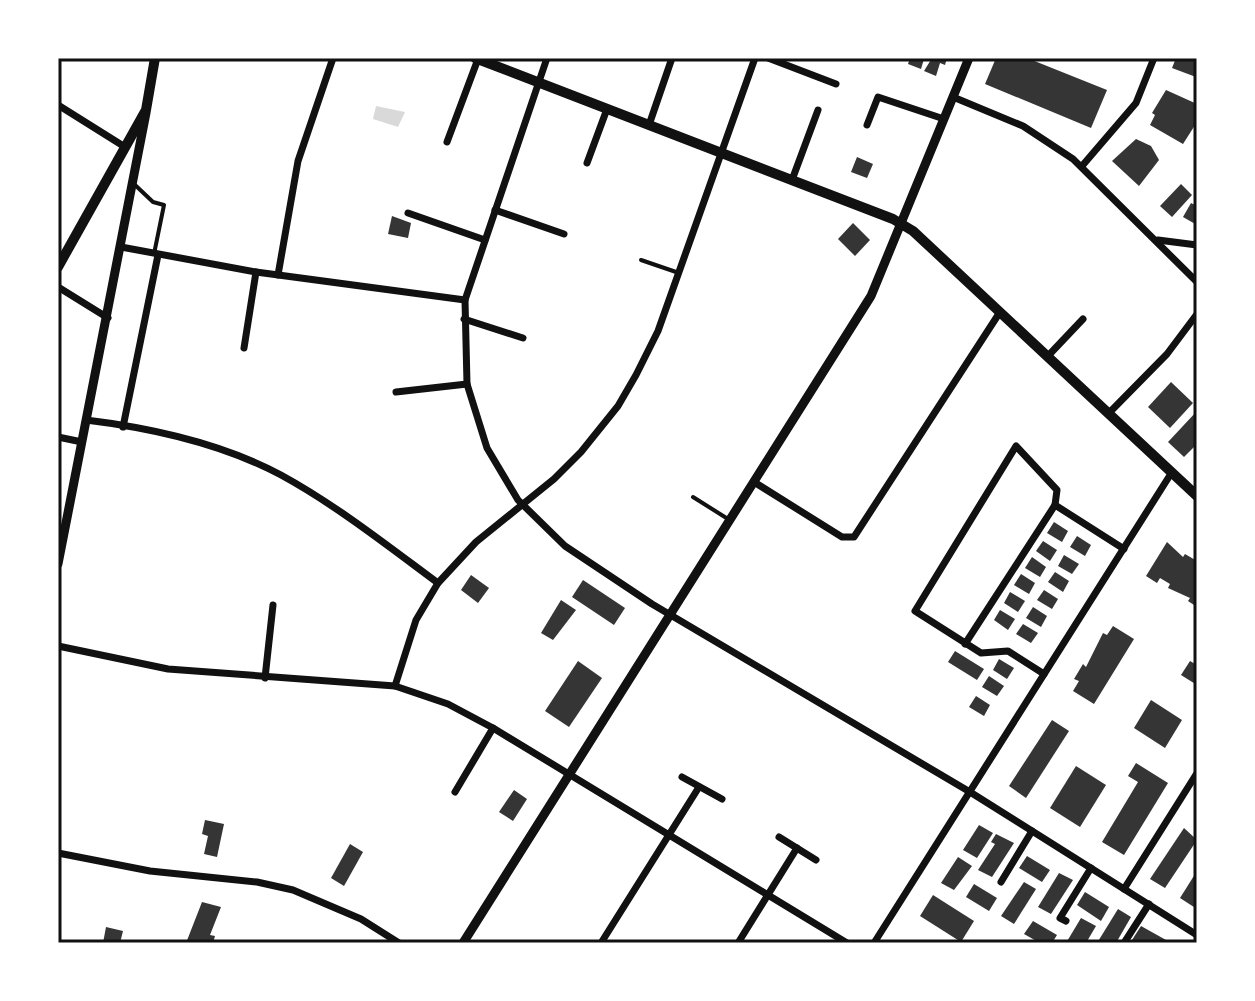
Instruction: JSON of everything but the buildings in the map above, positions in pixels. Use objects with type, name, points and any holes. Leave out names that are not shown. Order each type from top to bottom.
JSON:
[{"type":"main road","points":[[58,267],[146,110],[155,58]]},
{"type":"main road","points":[[476,58],[902,224],[919,235],[1197,496]]},
{"type":"street","points":[[278,275],[298,161],[333,58]]},
{"type":"street","points":[[447,142],[476,58]]},
{"type":"street","points":[[547,58],[465,300],[467,384],[487,448],[522,505],[565,546],[670,615],[970,792],[1197,935]]},
{"type":"street","points":[[649,125],[672,58]]},
{"type":"street","points":[[395,686],[416,620],[438,583],[476,542],[581,452],[618,406],[658,331],[755,58]]},
{"type":"street","points":[[768,58],[836,84]]},
{"type":"street","points":[[463,943],[871,296],[969,58]]},
{"type":"street","points":[[1082,166],[1136,103],[1154,58]]},
{"type":"street","points":[[867,125],[878,97],[944,119]]},
{"type":"street","points":[[953,97],[1023,126],[1082,166],[1197,282]]},
{"type":"street","points":[[58,105],[125,147]]},
{"type":"street","points":[[587,163],[607,109]]},
{"type":"street","points":[[58,564],[146,110]]},
{"type":"street","points":[[792,180],[818,110]]},
{"type":"street","points":[[495,210],[564,234]]},
{"type":"street","points":[[408,213],[485,240]]},
{"type":"street","points":[[1156,239],[1197,245]]},
{"type":"street","points":[[121,247],[256,272],[465,300]]},
{"type":"street","points":[[123,427],[156,254]]},
{"type":"street","points":[[244,348],[256,272]]},
{"type":"street","points":[[58,287],[108,318]]},
{"type":"street","points":[[754,482],[842,537],[854,537],[1000,312]]},
{"type":"street","points":[[1109,413],[1167,354],[1197,314]]},
{"type":"street","points":[[464,319],[523,338]]},
{"type":"street","points":[[1047,357],[1083,319]]},
{"type":"street","points":[[396,392],[467,384]]},
{"type":"street","points":[[86,420],[216,448],[279,474],[438,583]]},
{"type":"street","points":[[58,437],[82,442]]},
{"type":"street","points":[[965,644],[1055,505],[1057,490],[1016,446],[915,611],[965,644],[981,653],[1008,651],[1044,674]]},
{"type":"street","points":[[874,943],[1172,472]]},
{"type":"street","points":[[1055,505],[1124,549]]},
{"type":"street","points":[[265,678],[273,605]]},
{"type":"street","points":[[58,646],[168,669],[395,686],[441,701],[493,728],[847,943]]},
{"type":"street","points":[[455,792],[493,728]]},
{"type":"street","points":[[1124,889],[1197,773]]},
{"type":"street","points":[[682,777],[722,799]]},
{"type":"street","points":[[601,943],[699,787]]},
{"type":"street","points":[[1001,882],[1032,831]]},
{"type":"street","points":[[779,837],[816,860]]},
{"type":"street","points":[[738,943],[797,848]]},
{"type":"street","points":[[58,853],[150,871],[257,882],[293,890],[337,907],[399,943]]},
{"type":"street","points":[[1066,921],[1060,918],[1091,868]]},
{"type":"street","points":[[1124,943],[1149,904]]},
{"type":"lane","points":[[133,183],[153,202],[164,205],[156,254]]},
{"type":"lane","points":[[641,260],[679,273]]},
{"type":"lane","points":[[693,497],[730,521]]},
{"type":"shaded area","points":[[376,106],[405,112],[398,127],[373,119]]}]
